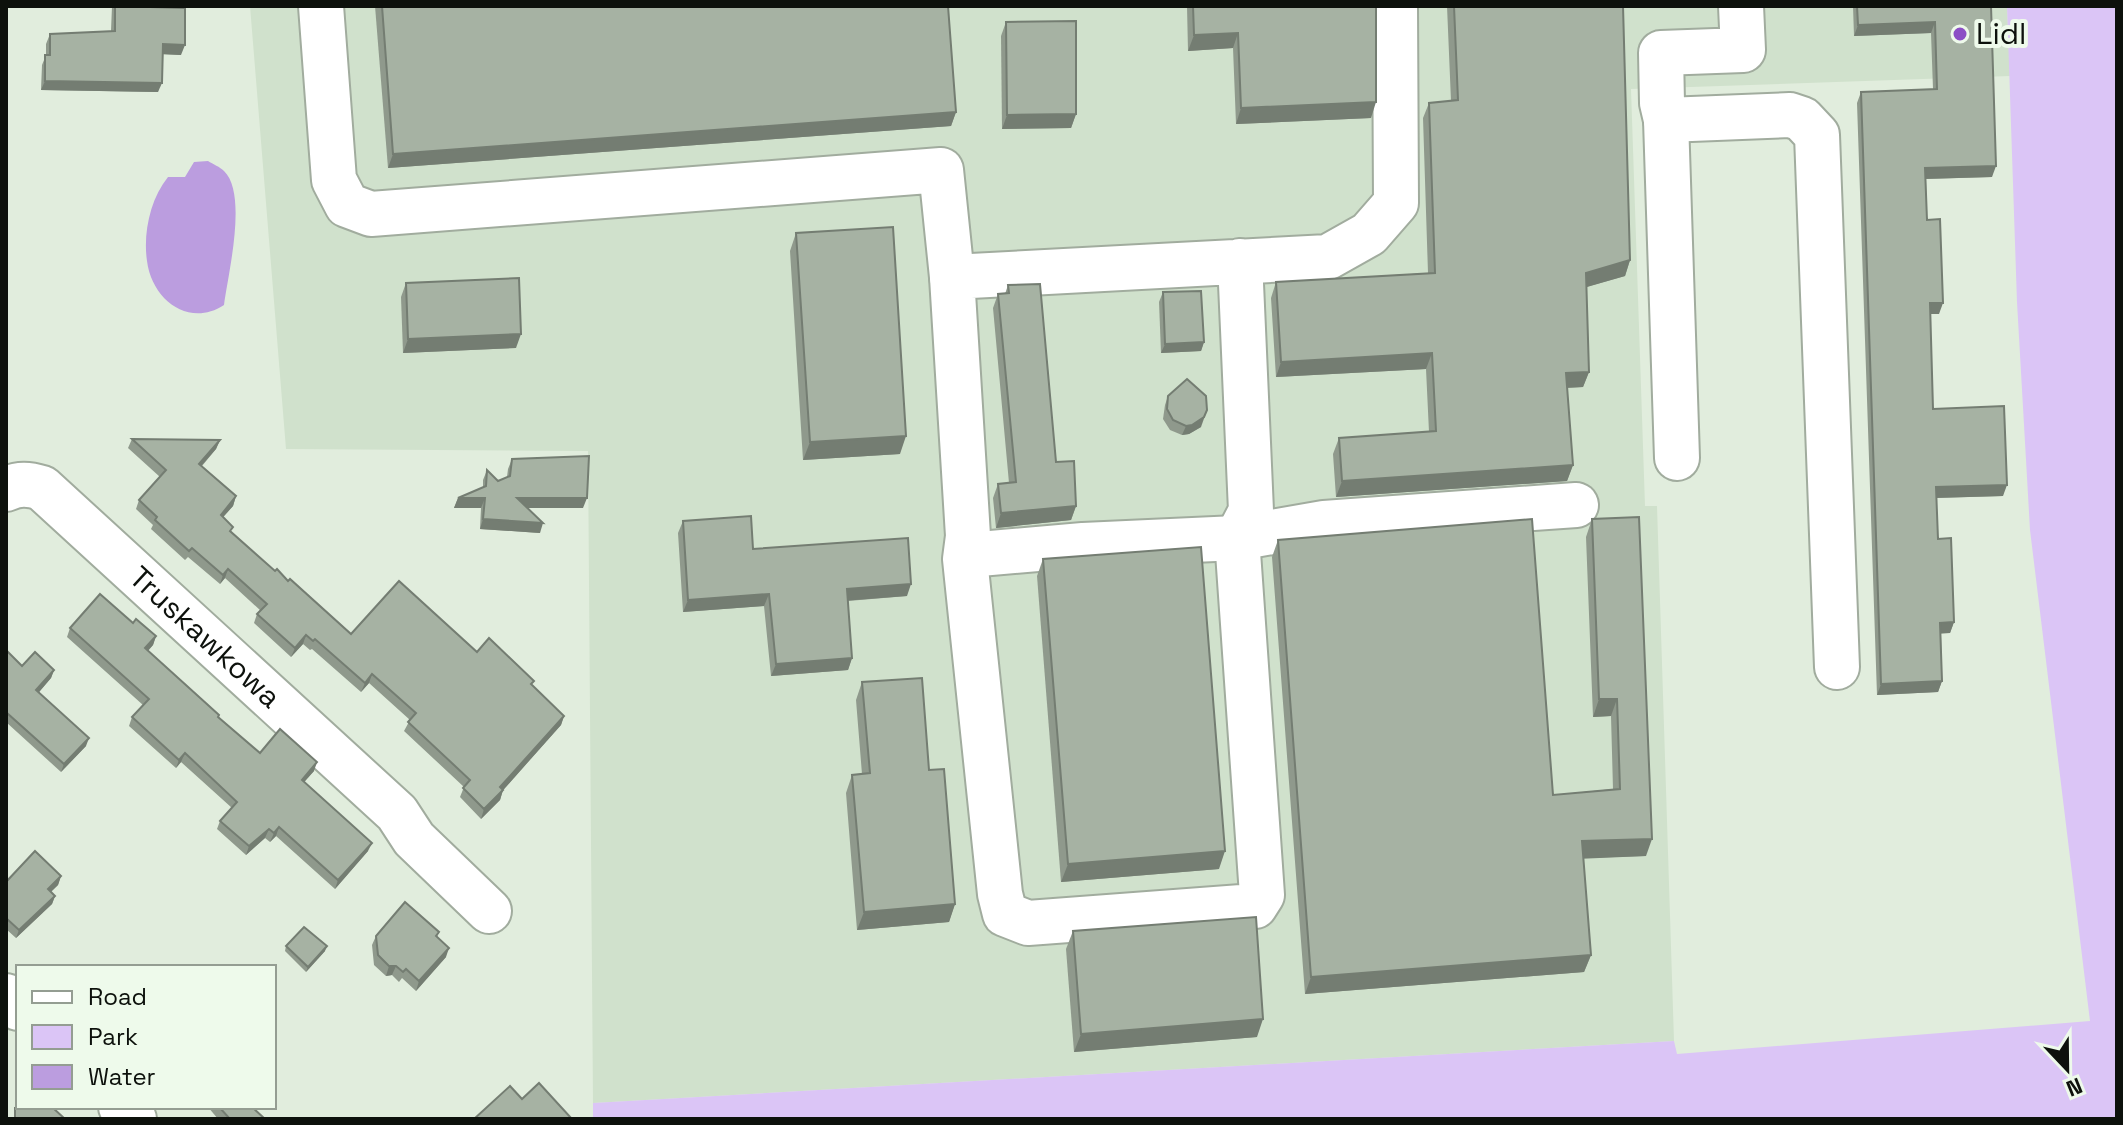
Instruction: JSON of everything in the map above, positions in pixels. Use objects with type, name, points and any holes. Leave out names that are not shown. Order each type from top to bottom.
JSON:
[{"type":"street","points":[[321,6],[334,180],[347,205],[371,214],[941,170],[952,277],[968,555],[965,559],[1000,894],[1005,914],[1028,923],[1255,906],[1262,895],[1237,538],[1251,511],[1240,261]]},
{"type":"street","points":[[952,277],[1328,257],[1369,234],[1396,203],[1395,6]]},
{"type":"street","points":[[1677,458],[1661,53],[1743,50],[1741,6]]},
{"type":"street","points":[[1666,120],[1790,115],[1802,119],[1817,135],[1837,667]]},
{"type":"street","name":"Truskawkowa","points":[[6,489],[15,484],[42,488],[397,813],[414,839],[489,911]]},
{"type":"street","points":[[968,555],[1237,538],[1324,523],[1576,505]]},
{"type":"shaded area","points":[[250,6],[2007,6],[2010,76],[1631,89],[1645,506],[1657,506],[1674,1041],[593,1103],[588,451],[286,449]]},
{"type":"green space","points":[[2007,6],[2117,6],[2117,1119],[593,1119],[593,1103],[1674,1041],[1677,1054],[2090,1021],[2030,530],[2017,302]]},
{"type":"water","points":[[208,161],[224,171],[231,182],[236,215],[224,305],[198,313],[174,306],[156,288],[147,261],[146,240],[152,206],[168,177],[185,177],[194,162]]},
{"type":"building","points":[[115,6],[185,8],[185,45],[163,44],[162,83],[45,81],[45,55],[50,55],[50,34],[115,31]]},
{"type":"building","points":[[382,6],[948,6],[956,112],[393,154]]},
{"type":"building","points":[[1193,6],[1376,6],[1376,102],[1241,108],[1238,33],[1194,35]]},
{"type":"building","points":[[1454,6],[1623,6],[1630,260],[1586,273],[1589,372],[1566,373],[1573,465],[1342,481],[1339,438],[1436,431],[1432,353],[1281,362],[1276,282],[1435,273],[1429,103],[1458,100]]},
{"type":"building","points":[[1857,6],[1991,6],[1996,166],[1925,168],[1927,220],[1940,219],[1943,303],[1930,303],[1933,409],[2004,406],[2007,485],[1936,487],[1938,539],[1951,538],[1954,622],[1940,623],[1942,681],[1881,684],[1861,92],[1937,89],[1935,22],[1858,25]]},
{"type":"building","points":[[1076,21],[1076,114],[1007,115],[1006,22]]},
{"type":"building","points":[[893,227],[906,436],[810,442],[796,233]]},
{"type":"building","points":[[519,278],[521,334],[408,339],[406,283]]},
{"type":"building","points":[[1040,284],[1056,462],[1074,461],[1076,506],[1001,513],[998,484],[1016,482],[998,294],[1009,293],[1008,285]]},
{"type":"building","points":[[1201,291],[1204,342],[1165,344],[1163,292]]},
{"type":"building","points":[[1187,379],[1206,396],[1207,410],[1204,417],[1186,426],[1173,420],[1167,409],[1168,396]]},
{"type":"building","points":[[132,439],[220,440],[199,464],[236,496],[221,515],[233,527],[230,531],[351,634],[399,581],[477,652],[489,638],[534,681],[531,684],[564,716],[484,809],[463,788],[470,780],[408,722],[416,713],[372,674],[365,683],[315,639],[313,641],[306,635],[295,648],[257,614],[267,604],[228,569],[223,575],[192,548],[189,551],[155,520],[157,517],[139,500],[166,470]]},
{"type":"building","points":[[589,456],[587,498],[517,498],[543,523],[483,519],[485,498],[458,498],[486,486],[487,470],[498,481],[510,476],[512,459]]},
{"type":"building","points":[[751,516],[753,549],[908,538],[911,584],[847,589],[852,658],[776,664],[769,594],[688,600],[683,521]]},
{"type":"building","points":[[1639,517],[1652,839],[1582,841],[1591,955],[1311,977],[1278,540],[1532,519],[1553,795],[1620,789],[1617,699],[1599,699],[1592,519]]},
{"type":"building","points":[[1201,547],[1225,851],[1068,864],[1043,559]]},
{"type":"building","points":[[100,594],[133,623],[136,619],[156,636],[145,648],[260,753],[280,729],[317,762],[302,780],[372,843],[338,880],[279,827],[274,833],[269,829],[249,846],[220,821],[237,802],[185,753],[179,760],[132,717],[149,699],[70,628]]},
{"type":"building","points":[[6,650],[22,666],[35,652],[54,670],[36,690],[89,738],[64,764],[8,714],[6,716]]},
{"type":"building","points":[[922,678],[929,770],[944,769],[955,904],[864,912],[852,775],[870,773],[862,682]]},
{"type":"building","points":[[35,851],[61,876],[48,889],[55,896],[19,930],[6,918],[6,882]]},
{"type":"building","points":[[405,902],[439,932],[436,936],[449,948],[419,981],[406,969],[403,972],[396,966],[389,966],[378,955],[376,936]]},
{"type":"building","points":[[1256,917],[1263,1019],[1081,1034],[1073,931]]},
{"type":"building","points":[[304,927],[327,946],[308,967],[286,946]]},
{"type":"building","points":[[539,1083],[572,1119],[474,1119],[510,1086],[522,1099]]},
{"type":"building","points":[[15,1108],[54,1109],[65,1119],[15,1119]]},
{"type":"building","points":[[221,1109],[254,1109],[265,1119],[230,1119]]},
{"type":"place","name":"Lidl","points":[[1960,34]]}]
